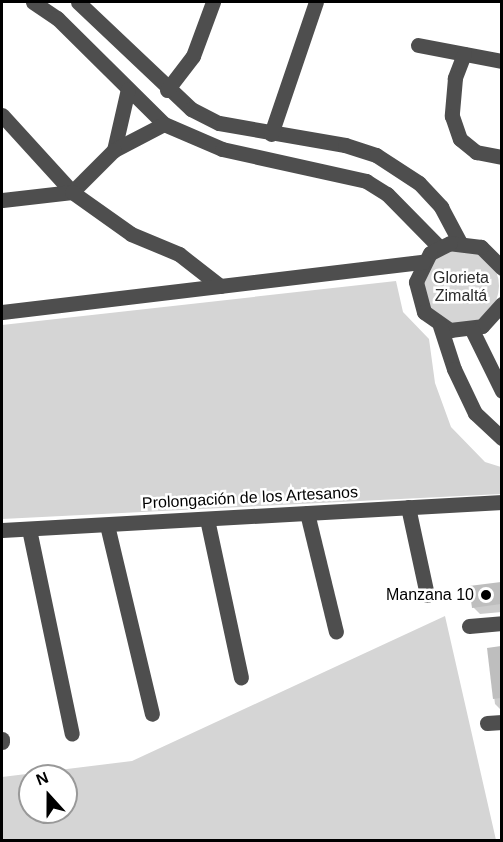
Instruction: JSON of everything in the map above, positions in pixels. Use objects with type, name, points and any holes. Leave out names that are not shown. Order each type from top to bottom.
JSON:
[{"type":"street","points":[[33,2],[57,18],[164,124],[222,149],[366,181],[387,194],[439,247]]},
{"type":"street","points":[[78,2],[167,90],[219,123],[271,134],[345,145],[376,155],[401,169],[441,207],[460,242]]},
{"type":"street","points":[[167,90],[193,56],[213,2]]},
{"type":"street","points":[[271,134],[316,2]]},
{"type":"street","points":[[418,45],[501,61]]},
{"type":"street","points":[[464,54],[455,78],[452,116],[460,139],[476,152],[501,157]]},
{"type":"street","points":[[114,150],[128,88]]},
{"type":"street","points":[[2,115],[72,192],[131,234],[179,254],[220,286]]},
{"type":"street","points":[[2,200],[72,192],[114,150],[164,124]]},
{"type":"street","points":[[500,263],[481,247],[460,242],[439,247],[423,262],[416,282],[419,303],[440,326],[454,369],[476,413],[501,438]]},
{"type":"street","points":[[2,312],[423,262]]},
{"type":"street","points":[[440,326],[472,330],[491,320],[501,304]]},
{"type":"street","points":[[472,330],[501,391]]},
{"type":"street","name":"Prolongación de los Artesanos","points":[[2,530],[501,502]]},
{"type":"street","points":[[408,507],[427,595]]},
{"type":"street","points":[[307,513],[336,632]]},
{"type":"street","points":[[207,519],[241,677]]},
{"type":"street","points":[[107,525],[152,714]]},
{"type":"street","points":[[28,529],[72,734]]},
{"type":"street","points":[[469,626],[501,622]]},
{"type":"green space","name":"Glorieta Zimaltá","points":[[461,248],[475,251],[488,259],[496,272],[499,286],[496,300],[488,313],[475,321],[461,324],[447,321],[434,313],[426,300],[423,286],[426,272],[434,259],[447,251]]},
{"type":"green space","points":[[396,281],[403,312],[429,339],[435,383],[451,427],[485,462],[501,467],[501,494],[2,519],[2,325]]},
{"type":"green space","points":[[445,616],[496,840],[2,840],[2,777],[18,775],[18,824],[78,824],[78,768],[132,761]]},
{"type":"building","name":"Manzana 10","points":[[501,582],[501,604],[472,608],[469,586]]},
{"type":"building","points":[[501,646],[501,698],[493,699],[487,648]]},
{"type":"place","name":"Manzana 10","points":[[486,595]]}]
